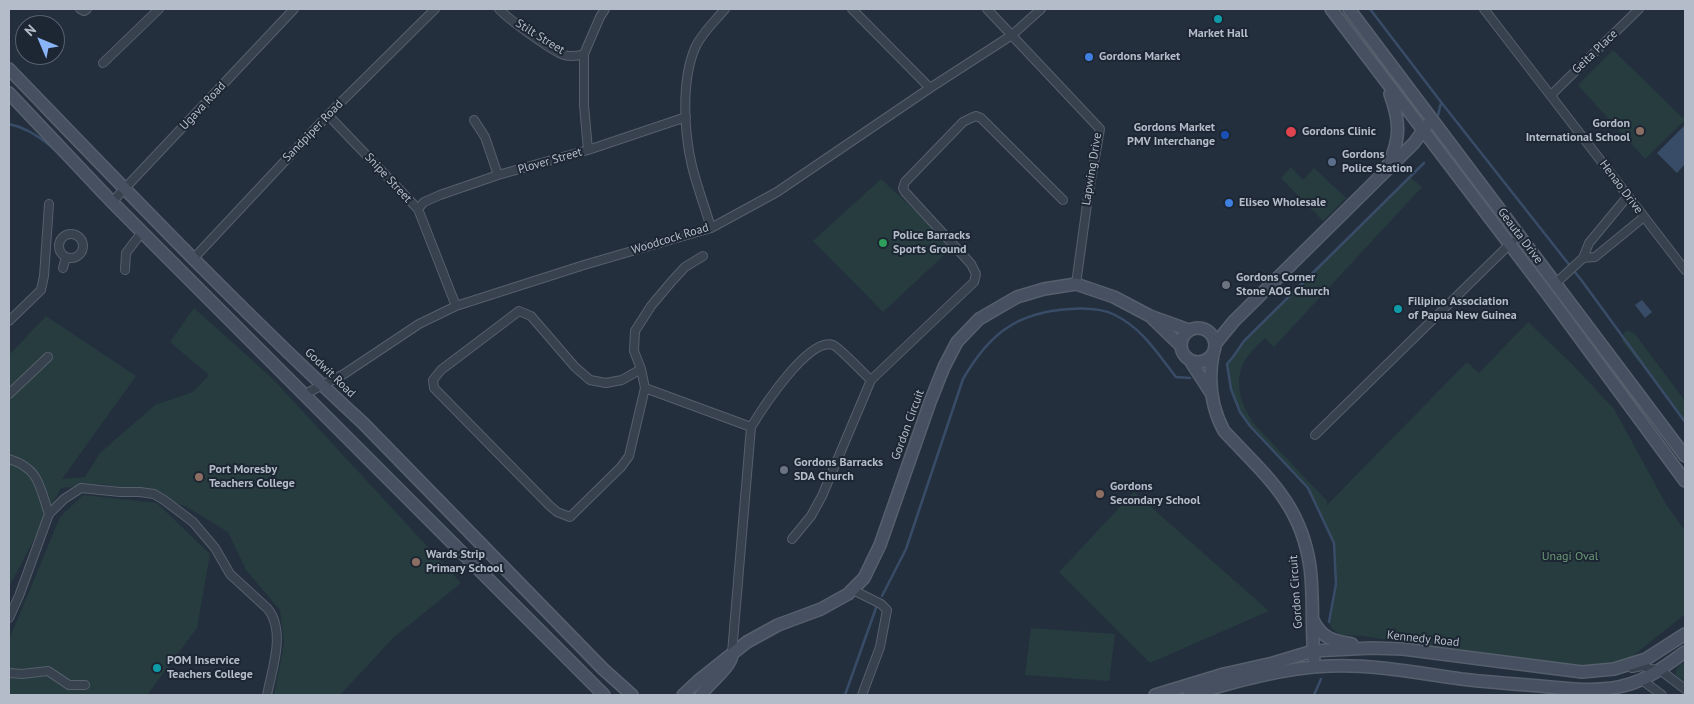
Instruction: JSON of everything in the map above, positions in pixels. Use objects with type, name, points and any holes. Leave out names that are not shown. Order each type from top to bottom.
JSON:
[{"type":"main road","name":"Geauta Drive","points":[[1331,9],[1546,292],[1685,481]]},
{"type":"main road","name":"Geauta Drive","points":[[1349,9],[1518,236],[1559,280],[1685,456]]},
{"type":"main road","name":"Godwit Road","points":[[9,70],[125,189],[322,386],[362,423],[603,669],[632,695]]},
{"type":"main road","points":[[1385,171],[1392,159],[1399,133],[1397,115],[1386,82]]},
{"type":"main road","points":[[9,93],[112,202],[604,695]]},
{"type":"main road","points":[[1234,321],[1205,329],[1196,328],[1188,330],[1180,345],[1183,355],[1191,362],[1204,362],[1234,321],[1414,143],[1423,129],[1432,120]]},
{"type":"main road","points":[[1414,143],[1428,142],[1435,145]]},
{"type":"main road","name":"Gordon Circuit","points":[[683,695],[732,654],[769,629],[821,609],[853,590],[864,578],[880,545],[930,402],[957,342],[979,319],[1017,296],[1076,284],[1114,297],[1150,316],[1188,330]]},
{"type":"main road","name":"Gordon Circuit","points":[[1150,316],[1180,345]]},
{"type":"main road","points":[[1205,329],[1211,334],[1214,349]]},
{"type":"main road","name":"Gordon Circuit","points":[[1211,395],[1210,370],[1214,349]]},
{"type":"main road","name":"Gordon Circuit","points":[[1191,362],[1211,395],[1224,431],[1274,484],[1300,529],[1307,549],[1310,568],[1315,667]]},
{"type":"main road","points":[[1312,618],[1318,631],[1337,642],[1371,648]]},
{"type":"main road","points":[[1273,663],[1287,658],[1299,650],[1305,643],[1312,618]]},
{"type":"main road","name":"Kennedy Road","points":[[1155,695],[1230,672],[1273,663],[1313,650],[1371,648],[1447,655],[1582,672],[1614,669],[1646,659],[1685,634]]},
{"type":"main road","points":[[1189,695],[1248,679],[1330,666],[1568,688],[1618,687],[1642,680],[1685,652]]},
{"type":"main road","name":"Gordon Circuit","points":[[701,695],[728,666],[732,654]]},
{"type":"street","points":[[80,9],[84,11],[87,9]]},
{"type":"street","points":[[103,63],[159,9]]},
{"type":"street","name":"Ugava Road","points":[[112,202],[294,9]]},
{"type":"street","name":"Sandpiper Road","points":[[194,258],[328,114],[435,9]]},
{"type":"street","name":"Stilt Street","points":[[499,9],[519,25],[564,55],[576,56],[584,54]]},
{"type":"street","points":[[588,150],[584,105],[584,54],[605,9]]},
{"type":"street","points":[[711,228],[692,165],[686,117],[688,74],[695,47],[725,9]]},
{"type":"street","points":[[852,9],[930,88]]},
{"type":"street","name":"Lapwing Drive","points":[[987,9],[1100,129],[1076,284]]},
{"type":"street","name":"Woodcock Road","points":[[305,394],[344,374],[419,324],[456,306],[584,265],[711,228],[777,192],[1012,35],[1041,9]]},
{"type":"street","name":"Henao Drive","points":[[1484,9],[1644,217],[1682,259],[1685,270]]},
{"type":"street","name":"Geita Place","points":[[1551,95],[1639,9]]},
{"type":"street","name":"Snipe Street","points":[[328,114],[418,209],[456,306]]},
{"type":"street","points":[[792,539],[811,516],[822,496],[871,380],[974,282],[976,274],[971,264],[905,192],[905,182],[912,173],[963,122],[976,116],[981,118],[1063,200]]},
{"type":"street","name":"Plover Street","points":[[418,209],[424,202],[430,199],[498,175],[588,150],[686,117]]},
{"type":"street","points":[[474,120],[485,137],[498,175]]},
{"type":"street","points":[[1559,280],[1583,258],[1589,243],[1628,196]]},
{"type":"street","points":[[9,321],[42,290],[48,204]]},
{"type":"street","points":[[1583,258],[1595,257],[1644,217]]},
{"type":"street","points":[[125,270],[126,254],[142,232]]},
{"type":"street","points":[[46,243],[60,242],[66,235],[72,234],[79,236],[83,242],[83,250],[78,256],[66,257],[61,253],[60,242]]},
{"type":"street","points":[[1315,435],[1518,236]]},
{"type":"street","points":[[641,369],[622,380],[606,382],[590,380],[575,367],[531,316],[519,311],[441,370],[433,380],[434,388],[549,505],[557,512],[570,517],[621,467],[629,456],[644,388],[641,369],[634,351],[636,331],[651,306],[672,281],[685,267],[703,256]]},
{"type":"street","points":[[63,268],[66,257]]},
{"type":"street","points":[[732,654],[751,427],[762,408],[798,364],[814,349],[824,345],[834,346],[871,380]]},
{"type":"street","points":[[9,394],[48,356]]},
{"type":"street","points":[[644,388],[751,427]]},
{"type":"street","points":[[9,459],[22,463],[32,471],[37,479],[48,514]]},
{"type":"street","points":[[9,618],[19,596],[48,514],[64,499],[81,488],[154,494],[193,522],[215,548],[230,574],[268,609],[273,616],[277,626],[276,643],[267,695]]},
{"type":"street","points":[[853,590],[881,604],[887,610],[880,647],[862,695]]},
{"type":"street","points":[[1614,669],[1619,671],[1642,666],[1660,670],[1685,689]]},
{"type":"street","points":[[9,673],[22,674],[48,671],[69,685],[85,685]]},
{"type":"street","points":[[1642,680],[1662,695]]},
{"type":"green space","points":[[1613,50],[1685,120],[1645,159],[1578,85]]},
{"type":"green space","points":[[1291,167],[1303,180],[1314,168],[1346,198],[1323,221],[1281,178]]},
{"type":"green space","name":"Unagi Oval","points":[[1410,177],[1422,187],[1274,347],[1265,338],[1246,359],[1241,370],[1239,386],[1246,411],[1255,425],[1327,501],[1327,505],[1467,362],[1479,373],[1528,322],[1573,365],[1614,409],[1666,504],[1685,531],[1685,614],[1628,660],[1569,669],[1484,654],[1362,636],[1341,635],[1332,629],[1329,622],[1336,584],[1334,543],[1308,488],[1250,426],[1240,412],[1231,389],[1227,364],[1244,341]]},
{"type":"green space","name":"Police Barracks Sports Ground","points":[[881,179],[954,246],[883,312],[813,241]]},
{"type":"green space","points":[[194,308],[272,378],[461,583],[393,638],[340,695],[274,695],[284,643],[280,610],[246,570],[228,532],[185,506],[104,484],[61,488],[9,587],[9,355],[46,316],[136,376],[62,479],[85,477],[100,453],[155,405],[193,392],[209,375],[170,342]]},
{"type":"green space","points":[[1627,330],[1635,334],[1685,401],[1685,420],[1622,341],[1623,335]]},
{"type":"green space","points":[[1134,492],[1269,611],[1150,663],[1059,572]]},
{"type":"green space","points":[[83,495],[157,503],[210,554],[197,628],[147,695],[9,695],[9,640],[60,517]]},
{"type":"green space","points":[[1031,628],[1115,634],[1109,681],[1025,675]]},
{"type":"green space","points":[[1685,662],[1685,682],[1676,675],[1676,670]]},
{"type":"water","points":[[1685,125],[1685,164],[1677,173],[1657,153]]},
{"type":"water","points":[[1642,300],[1652,312],[1645,318],[1635,305]]},
{"type":"waterway","points":[[1370,9],[1582,281],[1685,422]]},
{"type":"waterway","points":[[1437,119],[1441,103]]},
{"type":"waterway","points":[[9,124],[23,128],[47,144],[69,164],[100,198]]},
{"type":"waterway","points":[[1329,622],[1336,584],[1334,543],[1308,488],[1250,426],[1240,412],[1231,389],[1227,364],[1244,341],[1424,163]]},
{"type":"waterway","points":[[882,596],[906,549],[963,379],[983,350],[1006,328],[1035,315],[1051,311],[1070,309],[1104,311],[1125,321],[1142,334],[1176,377],[1190,378]]},
{"type":"waterway","points":[[845,695],[876,608]]},
{"type":"waterway","points":[[1314,695],[1321,679]]},
{"type":"place","name":"Market Hall","points":[[1218,19]]},
{"type":"place","name":"Gordons Market","points":[[1089,57]]},
{"type":"place","name":"Gordon International School","points":[[1640,131]]},
{"type":"place","name":"Gordons Clinic","points":[[1291,132]]},
{"type":"place","name":"Gordons Market PMV Interchange","points":[[1225,135]]},
{"type":"place","name":"Gordons Police Station","points":[[1332,162]]},
{"type":"place","name":"Eliseo Wholesale","points":[[1229,203]]},
{"type":"place","name":"Police Barracks Sports Ground","points":[[883,243]]},
{"type":"place","name":"Gordons Corner Stone AOG Church","points":[[1226,285]]},
{"type":"place","name":"Filipino Association of Papua New Guinea","points":[[1398,309]]},
{"type":"place","name":"Gordons Barracks SDA Church","points":[[784,470]]},
{"type":"place","name":"Port Moresby Teachers College","points":[[199,477]]},
{"type":"place","name":"Gordons Secondary School","points":[[1100,494]]},
{"type":"place","name":"Wards Strip Primary School","points":[[416,562]]},
{"type":"place","name":"POM Inservice Teachers College","points":[[157,668]]}]
